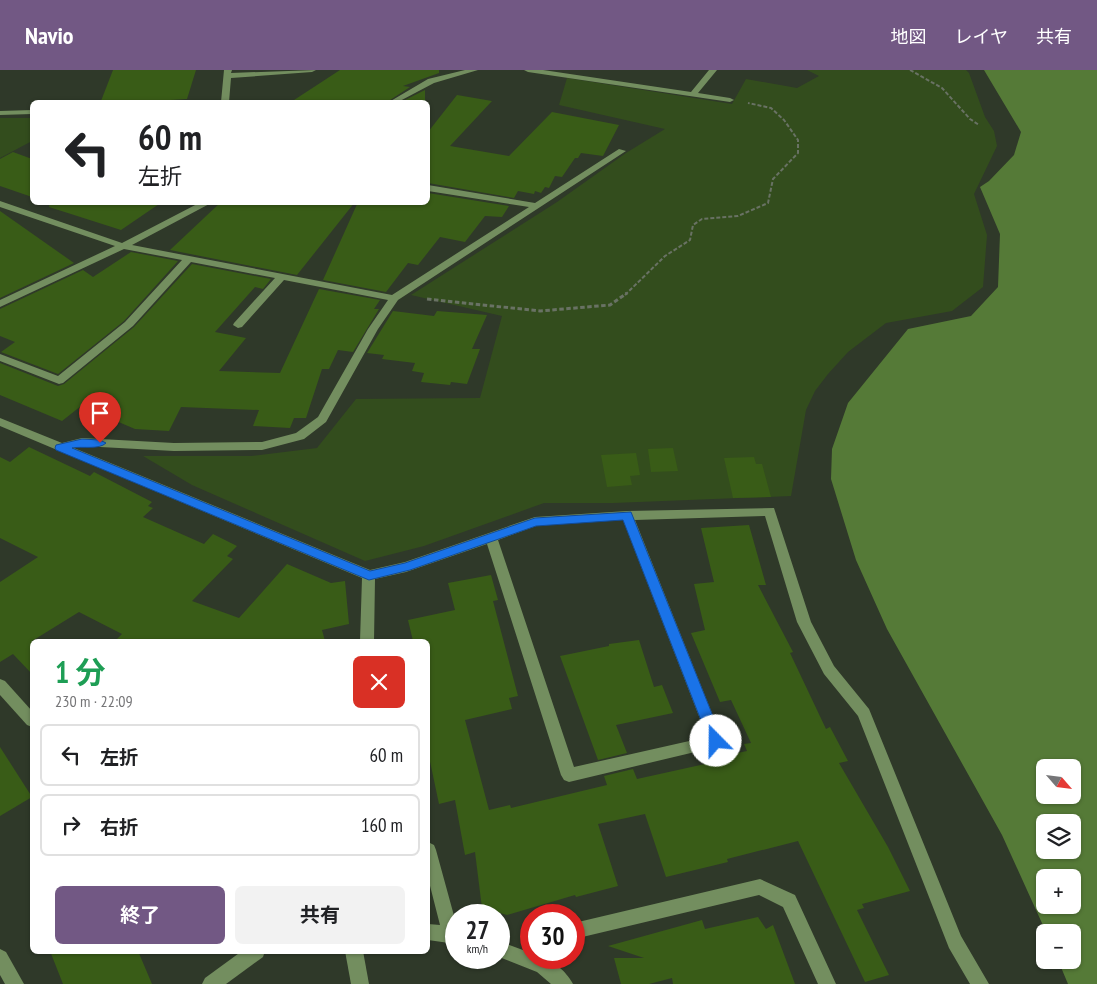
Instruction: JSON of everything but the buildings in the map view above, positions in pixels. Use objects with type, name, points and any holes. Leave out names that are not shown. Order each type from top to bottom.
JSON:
[{"type":"street","points":[[225,100],[228,73],[312,70]]},
{"type":"street","points":[[397,100],[431,81],[474,70]]},
{"type":"street","points":[[528,70],[730,100]]},
{"type":"street","points":[[693,94],[713,70]]},
{"type":"street","points":[[0,113],[30,112]]},
{"type":"street","points":[[60,448],[82,442],[174,447],[262,446],[300,436],[322,419],[373,329],[394,298],[622,151]]},
{"type":"street","points":[[430,188],[537,206]]},
{"type":"street","points":[[0,204],[122,246],[394,298]]},
{"type":"street","points":[[0,304],[204,205]]},
{"type":"street","points":[[0,357],[59,381],[129,324],[188,259]]},
{"type":"street","points":[[238,325],[282,276]]},
{"type":"street","points":[[0,422],[369,575],[406,567],[535,522],[627,515],[770,511],[804,622],[830,670],[864,713],[955,942],[979,984]]},
{"type":"street","points":[[492,537],[569,775],[716,741],[627,515]]},
{"type":"street","points":[[367,639],[369,575]]},
{"type":"street","points":[[0,686],[30,719]]},
{"type":"street","points":[[430,857],[445,906]]},
{"type":"street","points":[[585,927],[760,887],[789,901],[827,984]]},
{"type":"street","points":[[430,932],[445,935]]},
{"type":"street","points":[[211,984],[253,954]]},
{"type":"street","points":[[355,954],[360,984]]},
{"type":"street","points":[[0,958],[8,980]]},
{"type":"street","points":[[546,969],[564,984]]},
{"type":"path","points":[[910,70],[931,80],[957,103],[970,121],[979,125]]},
{"type":"path","points":[[394,298],[434,300],[540,311],[610,305],[622,298],[665,256],[690,240],[693,225],[702,219],[738,216],[768,204],[769,184],[774,174],[798,153],[798,140],[784,120],[771,108],[730,100]]},
{"type":"shaded area","points":[[807,70],[966,70],[969,73],[985,117],[994,131],[997,146],[974,194],[987,235],[983,287],[952,311],[886,323],[848,352],[815,391],[806,410],[791,496],[613,503],[544,503],[424,546],[365,561],[192,485],[143,456],[251,456],[317,448],[356,399],[480,398],[502,316],[411,295],[557,202],[626,153],[665,129],[559,105],[567,78],[732,104],[746,79],[797,88],[819,76]]},
{"type":"shaded area","points":[[984,70],[1097,70],[1097,984],[1068,984],[1062,969],[1081,969],[1081,924],[1042,924],[1038,914],[1081,914],[1081,869],[1036,869],[1036,910],[1002,835],[887,629],[856,560],[831,479],[832,449],[848,403],[908,329],[971,316],[998,287],[1000,234],[980,187],[989,181],[1014,155],[1021,132]]},
{"type":"shaded area","points":[[0,118],[30,118],[30,142],[0,158]]},
{"type":"route","points":[[100,443],[82,442],[60,448],[369,575],[406,567],[535,522],[627,515],[716,741]]}]
